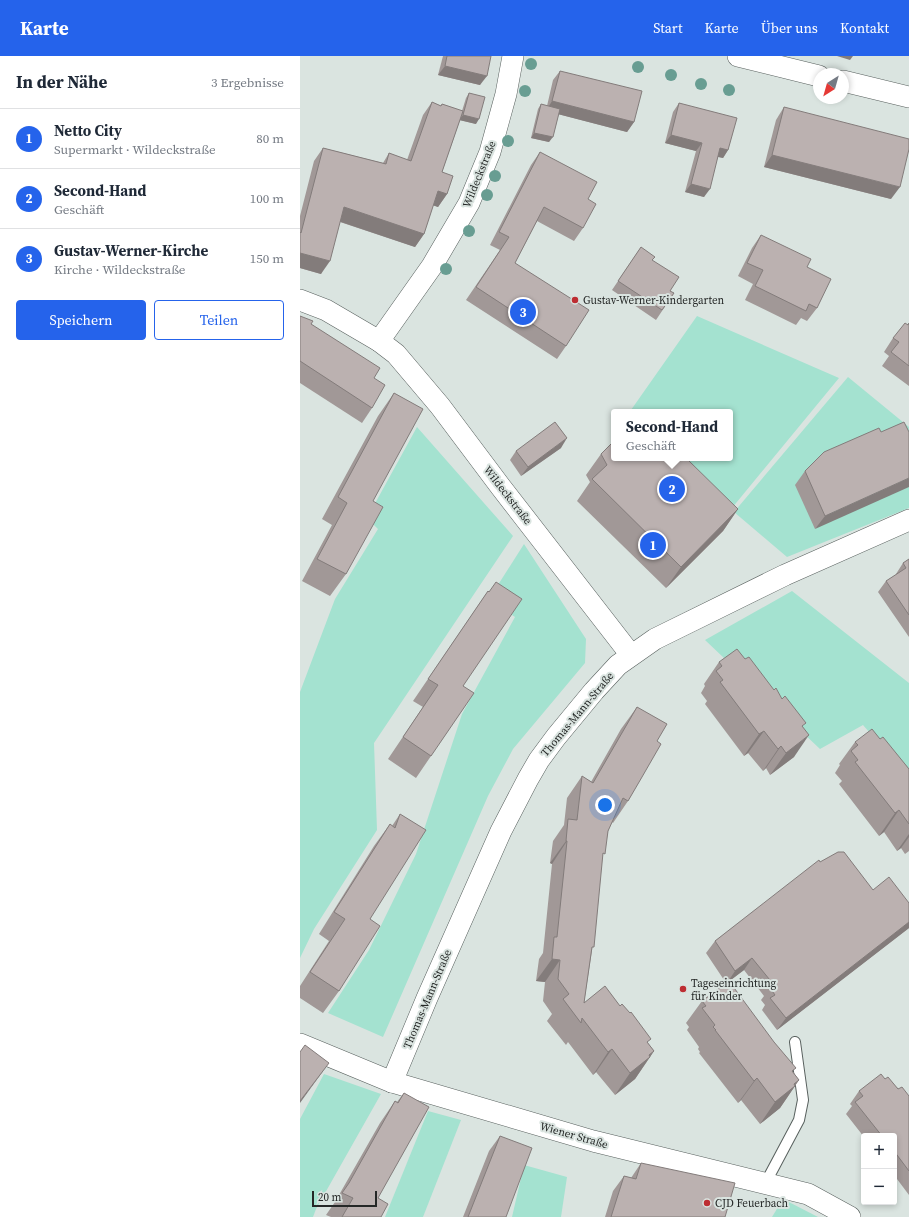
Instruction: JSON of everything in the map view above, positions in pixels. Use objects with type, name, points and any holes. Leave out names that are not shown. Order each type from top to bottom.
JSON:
[{"type":"street","name":"Wildeckstraße","points":[[379,341],[432,266],[469,203],[490,152],[506,94],[513,56]]},
{"type":"street","points":[[738,56],[813,75]]},
{"type":"street","points":[[849,82],[909,97]]},
{"type":"street","name":"Wildeckstraße","points":[[300,300],[326,310],[379,341],[396,354],[440,406],[631,655]]},
{"type":"street","name":"Thomas-Mann-Straße","points":[[392,1082],[427,998],[501,831],[539,760],[594,691],[618,665],[655,639],[785,575],[909,520]]},
{"type":"street","name":"Wiener Straße","points":[[300,1044],[392,1082],[593,1141],[808,1194],[850,1217]]},
{"type":"lane","points":[[765,1184],[799,1120],[803,1100],[796,1042]]},
{"type":"green space","points":[[697,316],[839,378],[732,508],[683,461],[733,461],[733,409],[632,409]]},
{"type":"green space","points":[[848,377],[909,427],[909,508],[787,557],[734,512]]},
{"type":"green space","points":[[417,427],[513,536],[374,743],[377,830],[314,929],[300,958],[300,692],[335,599],[378,529],[367,518]]},
{"type":"green space","points":[[524,544],[586,639],[585,663],[513,749],[488,796],[383,1037],[328,1013],[369,950],[416,854],[462,714],[515,617],[489,599]]},
{"type":"green space","points":[[792,591],[909,683],[909,778],[863,725],[820,749],[705,640]]},
{"type":"green space","points":[[324,1074],[381,1094],[316,1209],[313,1217],[300,1217],[300,1119]]},
{"type":"green space","points":[[428,1111],[461,1120],[423,1217],[385,1217]]},
{"type":"green space","points":[[524,1165],[567,1177],[561,1217],[512,1217]]},
{"type":"green space","points":[[783,1199],[818,1217],[772,1217]]},
{"type":"building","points":[[447,56],[491,56],[487,76],[445,66]]},
{"type":"building","points":[[560,71],[642,91],[634,122],[552,101]]},
{"type":"building","points":[[469,93],[485,97],[479,119],[463,115]]},
{"type":"building","points":[[432,102],[441,106],[442,104],[463,111],[442,172],[453,176],[447,194],[438,191],[424,234],[344,207],[330,261],[300,253],[300,232],[301,233],[323,148],[386,164],[389,153],[411,161]]},
{"type":"building","points":[[679,103],[737,118],[728,150],[720,148],[710,189],[691,184],[702,143],[671,135]]},
{"type":"building","points":[[541,104],[560,109],[553,137],[534,133]]},
{"type":"building","points":[[784,107],[909,139],[909,149],[900,187],[772,155]]},
{"type":"building","points":[[540,152],[597,182],[588,199],[596,204],[583,228],[544,207],[515,263],[589,310],[566,346],[476,287],[509,237],[499,232]]},
{"type":"building","points":[[761,235],[811,259],[807,267],[831,279],[817,308],[809,304],[806,311],[755,286],[763,270],[747,263]]},
{"type":"building","points":[[641,247],[655,257],[652,260],[679,277],[670,291],[674,293],[662,310],[618,281]]},
{"type":"building","points":[[300,316],[313,321],[311,324],[380,368],[374,378],[385,385],[372,408],[300,361]]},
{"type":"building","points":[[905,323],[908,325],[909,323],[909,366],[891,352],[899,342],[893,338]]},
{"type":"building","points":[[394,393],[423,409],[373,501],[383,507],[346,574],[317,559],[347,503],[338,497]]},
{"type":"building","points":[[555,422],[567,438],[528,467],[516,451]]},
{"type":"building","points":[[904,422],[909,432],[909,478],[825,516],[805,471],[824,452],[879,428],[881,432]]},
{"type":"building","points":[[611,444],[611,461],[689,461],[738,509],[681,567],[592,479],[607,465],[601,454]]},
{"type":"building","points":[[909,559],[909,615],[886,581],[906,568],[903,563]]},
{"type":"building","points":[[496,582],[522,599],[463,686],[474,693],[431,756],[403,737],[438,685],[428,679],[488,591],[489,592]]},
{"type":"building","points":[[737,649],[745,659],[749,657],[774,690],[776,688],[782,699],[785,696],[806,723],[802,726],[809,735],[786,753],[781,746],[778,749],[764,731],[759,734],[720,682],[723,680],[716,671],[722,666],[719,662]]},
{"type":"building","points":[[637,707],[667,724],[657,741],[661,744],[628,801],[623,798],[608,831],[605,854],[603,853],[594,947],[592,947],[584,1003],[605,986],[620,1006],[622,1004],[630,1013],[631,1012],[651,1039],[647,1042],[654,1051],[649,1055],[650,1057],[630,1073],[612,1049],[608,1052],[582,1018],[581,1023],[563,999],[569,994],[558,979],[560,960],[552,959],[554,937],[557,937],[568,819],[577,820],[582,776],[593,783]]},
{"type":"building","points":[[872,729],[880,739],[883,737],[909,769],[909,824],[899,810],[895,813],[855,762],[858,760],[851,751],[858,745],[855,742]]},
{"type":"building","points":[[400,814],[426,830],[370,919],[380,926],[339,991],[310,972],[345,919],[334,912],[390,824],[395,828]]},
{"type":"building","points":[[838,852],[844,852],[873,890],[889,877],[909,903],[909,922],[786,1018],[770,998],[775,995],[770,988],[774,985],[752,958],[735,971],[715,941],[819,860],[820,862]]},
{"type":"building","points":[[729,981],[774,1042],[796,1068],[792,1071],[799,1080],[794,1084],[795,1086],[775,1102],[757,1078],[754,1081],[715,1030],[713,1027],[715,1025],[702,1008],[706,1006],[702,1001]]},
{"type":"building","points":[[305,1045],[329,1063],[300,1101],[300,1052]]},
{"type":"building","points":[[881,1074],[885,1079],[888,1077],[898,1089],[902,1087],[909,1096],[909,1171],[897,1155],[897,1133],[880,1133],[855,1102],[863,1096],[859,1091]]},
{"type":"building","points":[[404,1093],[429,1107],[378,1198],[388,1204],[381,1217],[342,1217],[353,1198],[342,1193],[395,1101],[398,1103]]},
{"type":"building","points":[[500,1136],[532,1148],[506,1217],[468,1217]]},
{"type":"building","points":[[641,1163],[735,1183],[725,1217],[611,1217],[624,1176],[636,1179]]},
{"type":"place","name":"Gustav-Werner-Kindergarten","points":[[575,300]]},
{"type":"place","name":"Gustav-Werner-Kirche","points":[[523,312]]},
{"type":"place","name":"Second-Hand","points":[[672,489]]},
{"type":"place","name":"Netto City","points":[[653,545]]},
{"type":"place","name":"Tageseinrichtung für Kinder","points":[[683,989]]},
{"type":"place","name":"CJD Feuerbach","points":[[707,1203]]}]
